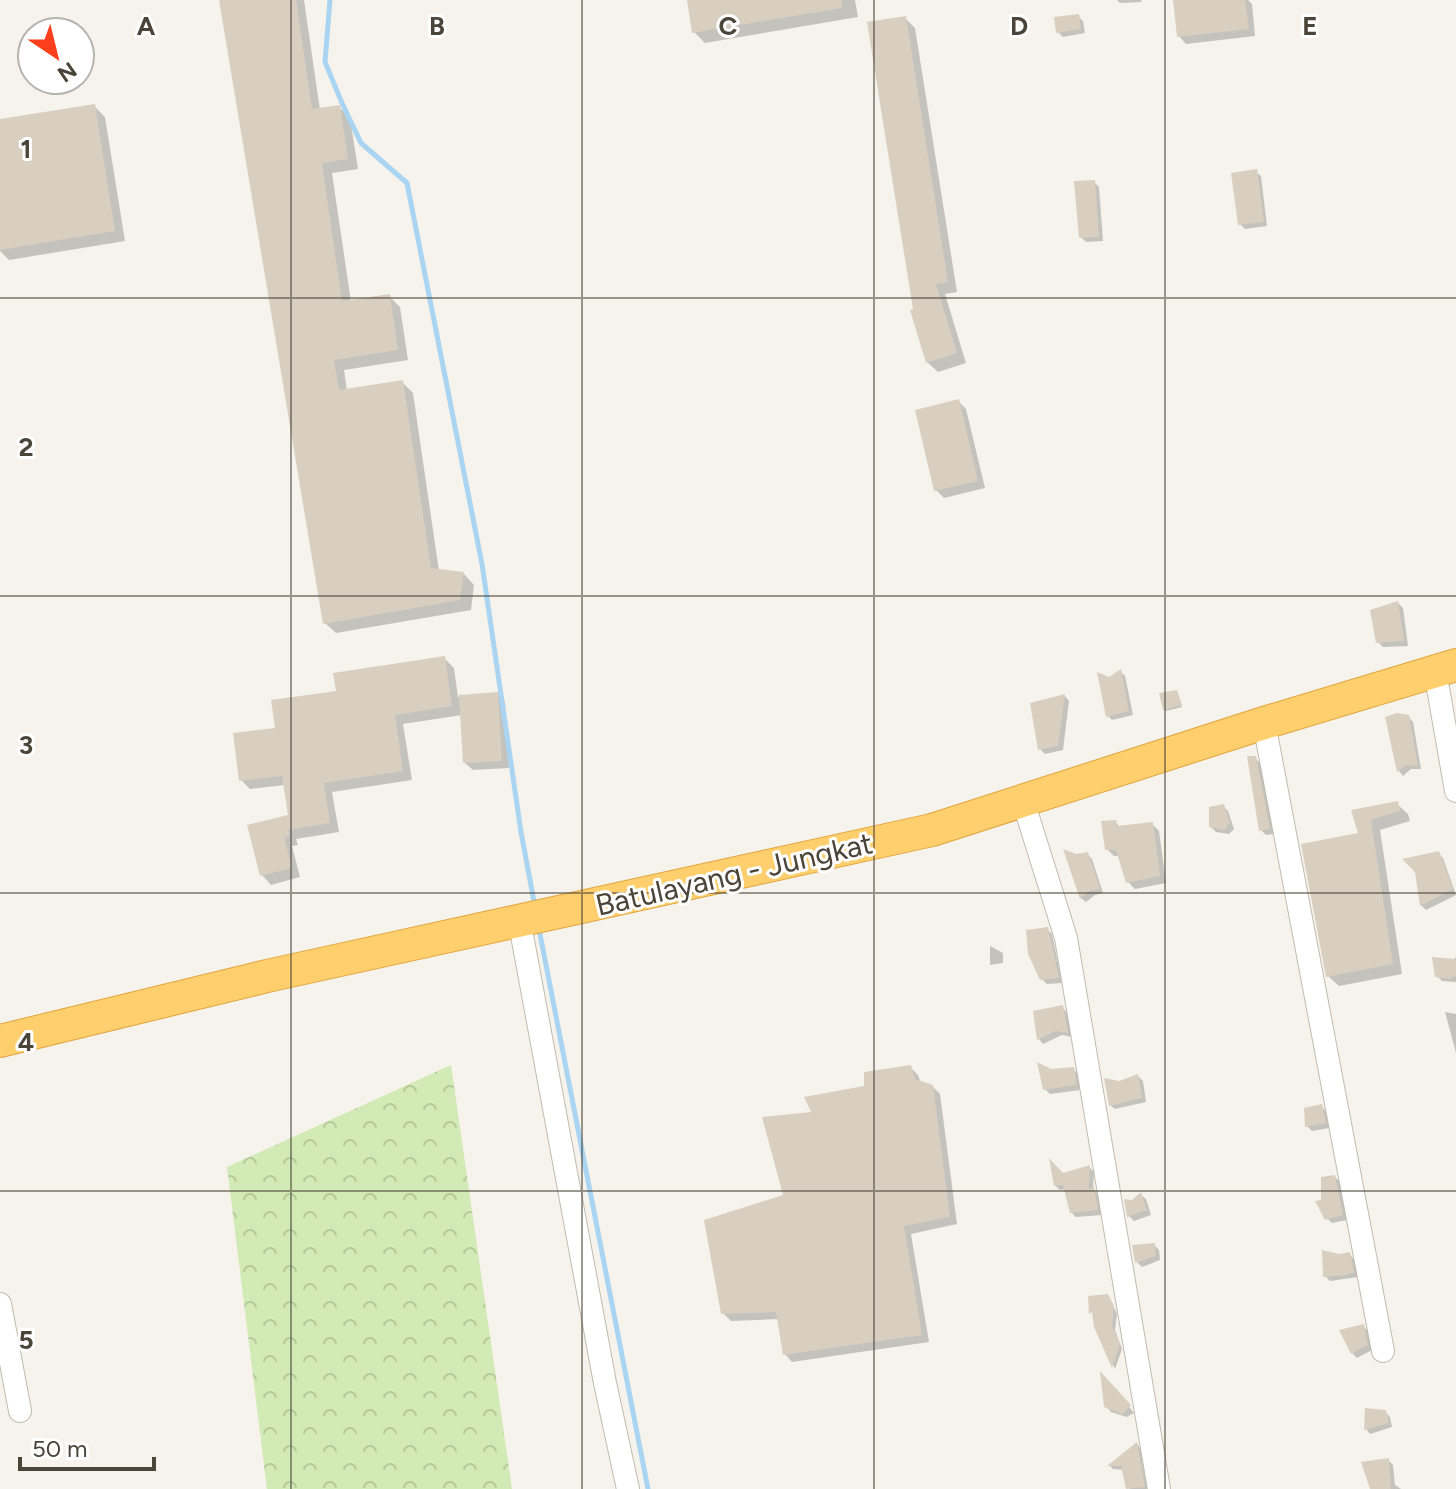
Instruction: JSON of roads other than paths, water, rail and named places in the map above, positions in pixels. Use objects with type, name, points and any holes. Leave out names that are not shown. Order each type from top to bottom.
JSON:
[{"type":"highway","name":"Batulayang - Jungkat","points":[[0,1041],[217,987],[932,830],[1446,668]]},
{"type":"street","points":[[1446,668],[1456,791]]},
{"type":"street","points":[[1264,723],[1383,1351]]},
{"type":"street","points":[[1023,801],[1066,938],[1159,1489]]},
{"type":"street","points":[[531,917],[605,1383],[628,1489]]},
{"type":"street","points":[[0,1304],[20,1411]]},
{"type":"waterway","points":[[330,0],[325,62],[342,103],[361,143],[407,183],[482,564],[535,907]]},
{"type":"waterway","points":[[539,929],[648,1489]]}]
